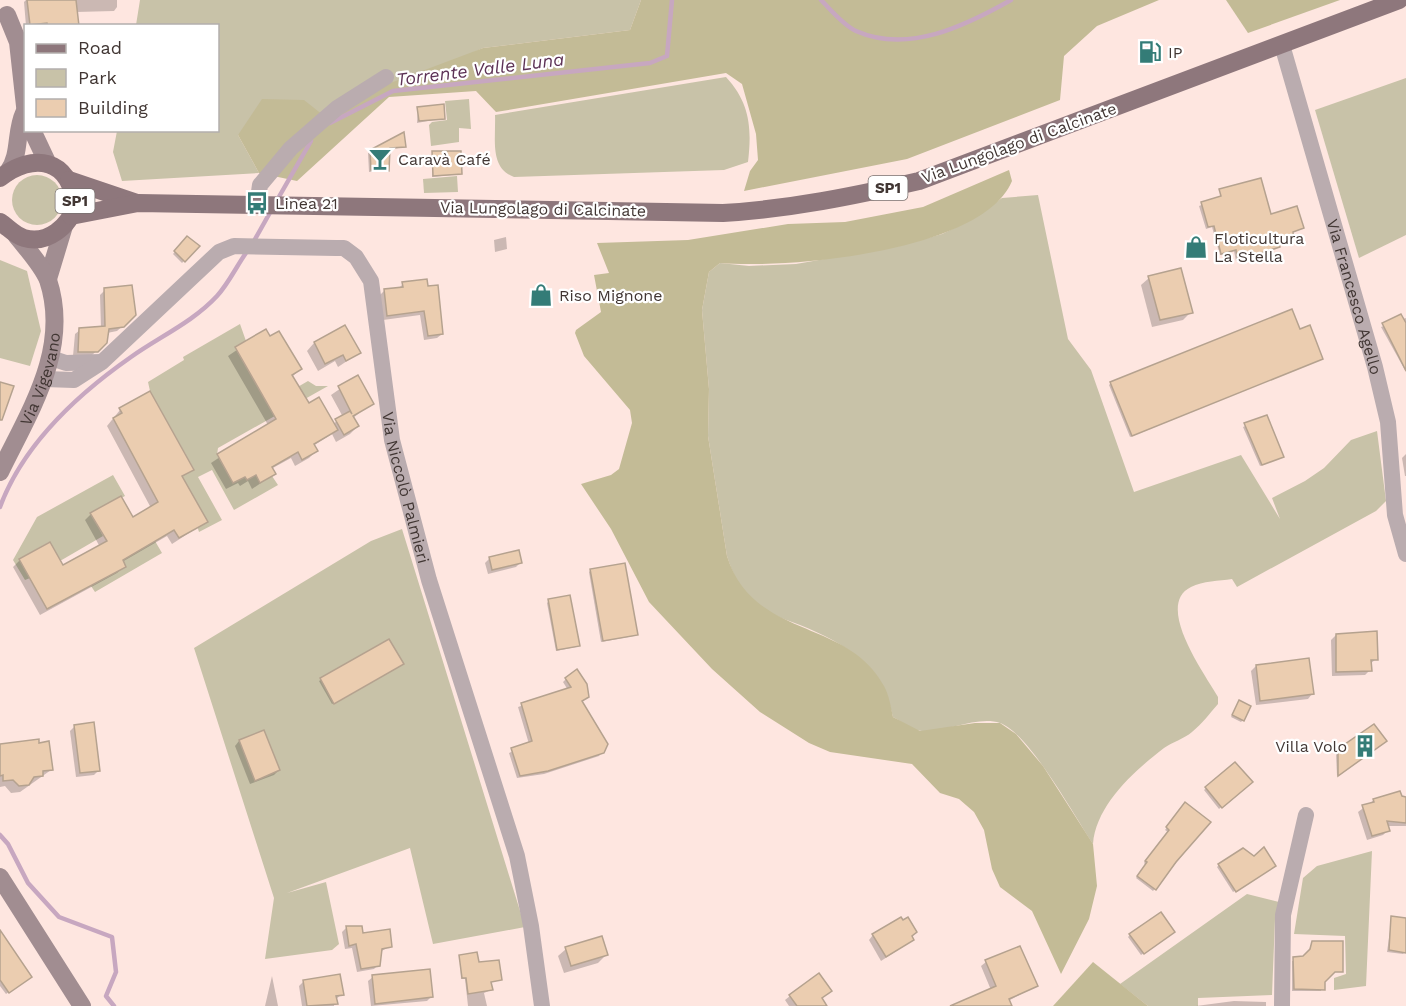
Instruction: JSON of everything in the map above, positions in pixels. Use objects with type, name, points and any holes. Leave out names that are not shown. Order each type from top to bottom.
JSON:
[{"type":"main road","name":"Via Lungolago di Calcinate","points":[[259,206],[723,213],[782,209],[919,181],[1399,0]]},
{"type":"main road","points":[[4,175],[29,162],[48,164]]},
{"type":"main road","name":"SP1","points":[[48,164],[69,180],[138,203]]},
{"type":"main road","name":"SP1","points":[[16,235],[30,240],[39,239],[52,235],[68,221],[75,205],[69,180]]},
{"type":"main road","name":"SP1","points":[[68,221],[138,203],[259,206]]},
{"type":"main road","points":[[0,222],[16,235]]},
{"type":"street","points":[[6,11],[18,42],[24,104]]},
{"type":"street","name":"Via Francesco Agello","points":[[1282,45],[1375,367],[1388,422],[1395,516],[1406,554]]},
{"type":"street","points":[[259,206],[260,185],[297,143],[337,108],[386,77]]},
{"type":"street","points":[[4,175],[15,159],[24,117]]},
{"type":"street","points":[[33,132],[48,164]]},
{"type":"street","name":"Via Vigevano","points":[[48,279],[68,221]]},
{"type":"street","name":"Via Vigevano","points":[[0,472],[45,379],[56,330],[48,279],[16,235]]},
{"type":"street","name":"Via Niccolò Palmieri","points":[[45,379],[74,380],[102,362],[219,252],[234,246],[344,248],[356,257],[371,281],[392,440],[429,580],[517,856],[531,926],[542,1006]]},
{"type":"street","points":[[51,358],[66,363],[102,362]]},
{"type":"street","points":[[1282,1006],[1283,915],[1306,815]]},
{"type":"street","points":[[0,877],[82,1006]]},
{"type":"green space","points":[[140,0],[641,0],[630,30],[483,48],[328,119],[238,135],[259,173],[122,181],[113,152],[117,132],[219,132],[219,24],[136,24]]},
{"type":"green space","points":[[726,77],[740,96],[748,116],[750,138],[748,162],[724,170],[514,177],[506,173],[497,159],[495,115]]},
{"type":"green space","points":[[1406,78],[1406,235],[1359,258],[1315,110]]},
{"type":"green space","points":[[469,99],[471,129],[459,128],[459,142],[431,146],[429,125],[432,122],[447,120],[445,101]]},
{"type":"green space","points":[[32,175],[42,175],[55,182],[62,195],[62,205],[55,218],[42,225],[32,225],[23,221],[16,214],[12,205],[12,195],[16,186],[23,179]]},
{"type":"green space","points":[[457,176],[458,192],[424,193],[423,179]]},
{"type":"green space","points":[[1038,195],[1068,339],[1091,370],[1134,492],[1241,455],[1280,519],[1272,498],[1324,468],[1351,440],[1377,431],[1386,501],[1376,511],[1237,587],[1232,579],[1211,582],[1191,587],[1181,596],[1178,609],[1180,624],[1194,657],[1218,697],[1218,704],[1196,729],[1164,748],[1118,790],[1101,816],[1093,844],[1037,759],[1012,730],[991,721],[931,731],[918,731],[911,728],[893,717],[880,683],[860,659],[832,640],[774,615],[751,600],[736,580],[727,556],[708,436],[709,389],[702,310],[709,272],[720,263],[749,266],[796,264],[899,246],[942,234],[967,222],[1002,198]]},
{"type":"green space","points":[[0,260],[27,271],[41,331],[30,366],[0,358]]},
{"type":"green space","points":[[240,324],[246,341],[235,348],[266,401],[270,403],[308,381],[316,386],[328,386],[218,448],[217,455],[233,483],[256,475],[260,483],[272,476],[278,485],[234,510],[212,470],[198,477],[222,520],[199,532],[182,476],[194,469],[150,391],[148,382],[184,360],[183,357]]},
{"type":"green space","points":[[113,475],[125,496],[91,513],[103,536],[60,561],[49,542],[19,559],[30,578],[25,580],[13,560],[37,517]]},
{"type":"green space","points":[[402,529],[525,927],[433,944],[410,848],[287,893],[326,882],[339,944],[332,950],[265,959],[274,898],[194,648],[371,541]]},
{"type":"green space","points":[[155,541],[162,553],[95,592],[91,586],[125,567],[123,560]]},
{"type":"green space","points":[[1372,851],[1366,986],[1334,990],[1334,978],[1346,974],[1345,936],[1294,934],[1303,878],[1317,866]]},
{"type":"green space","points":[[1247,894],[1279,902],[1275,919],[1272,995],[1198,998],[1198,1006],[1148,1006],[1120,984]]},
{"type":"shaded area","points":[[641,0],[1159,0],[1097,26],[1064,56],[1060,100],[907,159],[744,191],[750,171],[758,160],[756,134],[742,84],[726,73],[496,112],[476,91],[389,97],[297,181],[259,173],[238,135],[262,99],[304,100],[328,119],[385,85],[483,48],[630,30]]},
{"type":"shaded area","points":[[1226,0],[1340,0],[1248,33]]},
{"type":"shaded area","points":[[1009,170],[1012,181],[994,205],[964,225],[925,240],[880,251],[790,263],[720,263],[709,272],[702,310],[709,389],[708,436],[727,556],[740,583],[757,602],[778,616],[848,648],[868,664],[886,690],[893,717],[920,731],[975,723],[1000,723],[1016,734],[1043,766],[1093,844],[1097,886],[1089,919],[1061,974],[1032,911],[1000,887],[992,869],[984,830],[974,812],[959,799],[940,793],[912,764],[830,752],[809,743],[760,712],[712,669],[649,602],[611,529],[581,484],[611,475],[619,469],[632,423],[630,410],[584,356],[575,333],[601,312],[594,275],[609,273],[597,243],[688,240],[788,224],[845,222],[923,207]]},
{"type":"shaded area","points":[[1093,962],[1148,1006],[1053,1006]]},
{"type":"building","points":[[27,0],[76,0],[79,24],[30,24]]},
{"type":"building","points":[[444,104],[445,119],[419,121],[417,107]]},
{"type":"building","name":"Caravà Café","points":[[404,132],[406,147],[390,148],[389,171],[371,170],[370,150]]},
{"type":"building","points":[[432,151],[461,151],[462,174],[433,176]]},
{"type":"building","points":[[1261,178],[1271,214],[1297,206],[1304,228],[1293,232],[1294,238],[1279,242],[1280,247],[1238,260],[1236,250],[1221,254],[1214,226],[1208,227],[1201,202],[1221,196],[1219,189]]},
{"type":"building","points":[[187,236],[200,246],[185,262],[174,251]]},
{"type":"building","points":[[1181,268],[1193,313],[1160,320],[1148,276]]},
{"type":"building","points":[[427,279],[428,286],[438,285],[443,334],[428,336],[424,311],[387,316],[384,289],[403,287],[402,282]]},
{"type":"building","points":[[132,285],[136,315],[124,327],[109,329],[107,343],[98,352],[78,352],[79,328],[105,326],[104,288]]},
{"type":"building","points":[[1292,309],[1300,329],[1310,325],[1323,359],[1132,436],[1110,382]]},
{"type":"building","points":[[1401,314],[1406,323],[1406,371],[1382,323]]},
{"type":"building","points":[[345,325],[361,353],[346,361],[343,355],[325,364],[314,342]]},
{"type":"building","points":[[266,329],[270,336],[279,331],[302,369],[292,375],[309,403],[319,397],[338,430],[314,444],[318,451],[302,460],[298,452],[272,467],[276,474],[260,483],[256,475],[233,483],[217,454],[276,419],[235,347]]},
{"type":"building","points":[[358,375],[374,404],[353,416],[359,426],[344,435],[335,419],[350,411],[352,414],[338,386]]},
{"type":"building","points":[[0,382],[14,386],[2,420],[0,420]]},
{"type":"building","points":[[150,391],[194,470],[182,476],[208,522],[179,538],[174,530],[123,560],[126,567],[47,609],[19,559],[50,542],[63,565],[107,541],[90,513],[121,496],[133,517],[158,502],[113,418],[122,413],[119,408]]},
{"type":"building","points":[[1267,415],[1284,457],[1262,465],[1244,423]]},
{"type":"building","points":[[519,550],[522,563],[492,570],[489,557]]},
{"type":"building","points":[[625,563],[638,635],[603,641],[590,569]]},
{"type":"building","points":[[570,595],[580,646],[557,650],[548,599]]},
{"type":"building","points":[[1377,631],[1378,660],[1371,660],[1372,671],[1336,672],[1336,634]]},
{"type":"building","points":[[389,639],[404,664],[334,704],[320,678]]},
{"type":"building","points":[[1309,658],[1314,694],[1260,701],[1256,665]]},
{"type":"building","points":[[577,669],[587,684],[589,697],[582,701],[608,744],[604,753],[548,771],[520,776],[511,748],[532,741],[521,703],[571,687],[565,678]]},
{"type":"building","points":[[1239,700],[1251,706],[1244,721],[1232,715]]},
{"type":"building","points":[[94,722],[100,771],[80,773],[74,725]]},
{"type":"building","name":"Villa Volo","points":[[1374,724],[1387,741],[1338,776],[1338,749]]},
{"type":"building","points":[[264,730],[280,770],[255,781],[239,740]]},
{"type":"building","points":[[39,739],[39,743],[49,741],[53,770],[43,771],[43,776],[34,777],[29,785],[19,786],[13,780],[3,781],[3,775],[0,776],[0,744]]},
{"type":"building","points":[[1235,762],[1253,782],[1222,808],[1205,787]]},
{"type":"building","points":[[1400,791],[1402,796],[1406,797],[1406,823],[1387,821],[1390,831],[1372,836],[1362,805],[1374,802],[1373,799]]},
{"type":"building","points":[[1185,802],[1211,822],[1176,862],[1156,890],[1137,876],[1147,862],[1145,861],[1169,830],[1166,827]]},
{"type":"building","points":[[1264,847],[1276,866],[1236,892],[1218,864],[1243,848],[1254,856]]},
{"type":"building","points":[[1161,912],[1175,932],[1144,954],[1129,934]]},
{"type":"building","points":[[1391,916],[1406,918],[1406,953],[1389,950]]},
{"type":"building","points":[[901,917],[903,920],[908,917],[917,932],[912,936],[914,940],[886,957],[872,934]]},
{"type":"building","points":[[346,926],[362,926],[363,933],[390,929],[392,947],[382,949],[380,966],[361,969],[356,944],[349,946]]},
{"type":"building","points":[[0,930],[32,977],[9,993],[0,980]]},
{"type":"building","points":[[602,936],[608,955],[571,966],[565,947]]},
{"type":"building","points":[[1312,941],[1343,941],[1343,972],[1335,972],[1325,982],[1325,990],[1294,989],[1293,957],[1303,956],[1310,949]]},
{"type":"building","points":[[1020,946],[1038,986],[1009,999],[1012,1006],[950,1006],[996,986],[985,960]]},
{"type":"building","points":[[477,952],[479,962],[499,960],[502,980],[491,982],[493,990],[468,994],[466,978],[462,978],[459,955]]},
{"type":"building","points":[[430,969],[433,997],[375,1004],[372,975]]},
{"type":"building","points":[[819,973],[832,991],[822,998],[827,1006],[797,1006],[789,995]]},
{"type":"building","points":[[340,974],[344,995],[336,996],[338,1004],[307,1006],[303,980]]},
{"type":"waterway","name":"Torrente Valle Luna","points":[[330,123],[393,91],[650,63],[667,56],[672,0]]},
{"type":"waterway","name":"Torrente Valle Luna","points":[[821,0],[856,31],[896,40],[936,34],[975,19],[1011,0]]},
{"type":"waterway","name":"Torrente Valle Luna","points":[[276,202],[311,141]]},
{"type":"waterway","name":"Torrente Valle Luna","points":[[254,241],[272,209]]},
{"type":"waterway","name":"Torrente Valle Luna","points":[[0,507],[23,463],[38,442],[72,404],[111,372],[208,305],[217,296],[248,250]]},
{"type":"waterway","name":"Torrente Valle Luna","points":[[0,835],[8,844],[28,883],[59,917],[112,937],[116,972],[106,996],[114,1006]]},
{"type":"place","name":"IP","points":[[1150,52]]},
{"type":"place","name":"Caravà Café","points":[[380,159]]},
{"type":"place","name":"Linea 21","points":[[257,203]]},
{"type":"place","name":"Floticultura La Stella","points":[[1196,247]]},
{"type":"place","name":"Riso Mignone","points":[[541,295]]},
{"type":"place","name":"Villa Volo","points":[[1365,746]]}]
